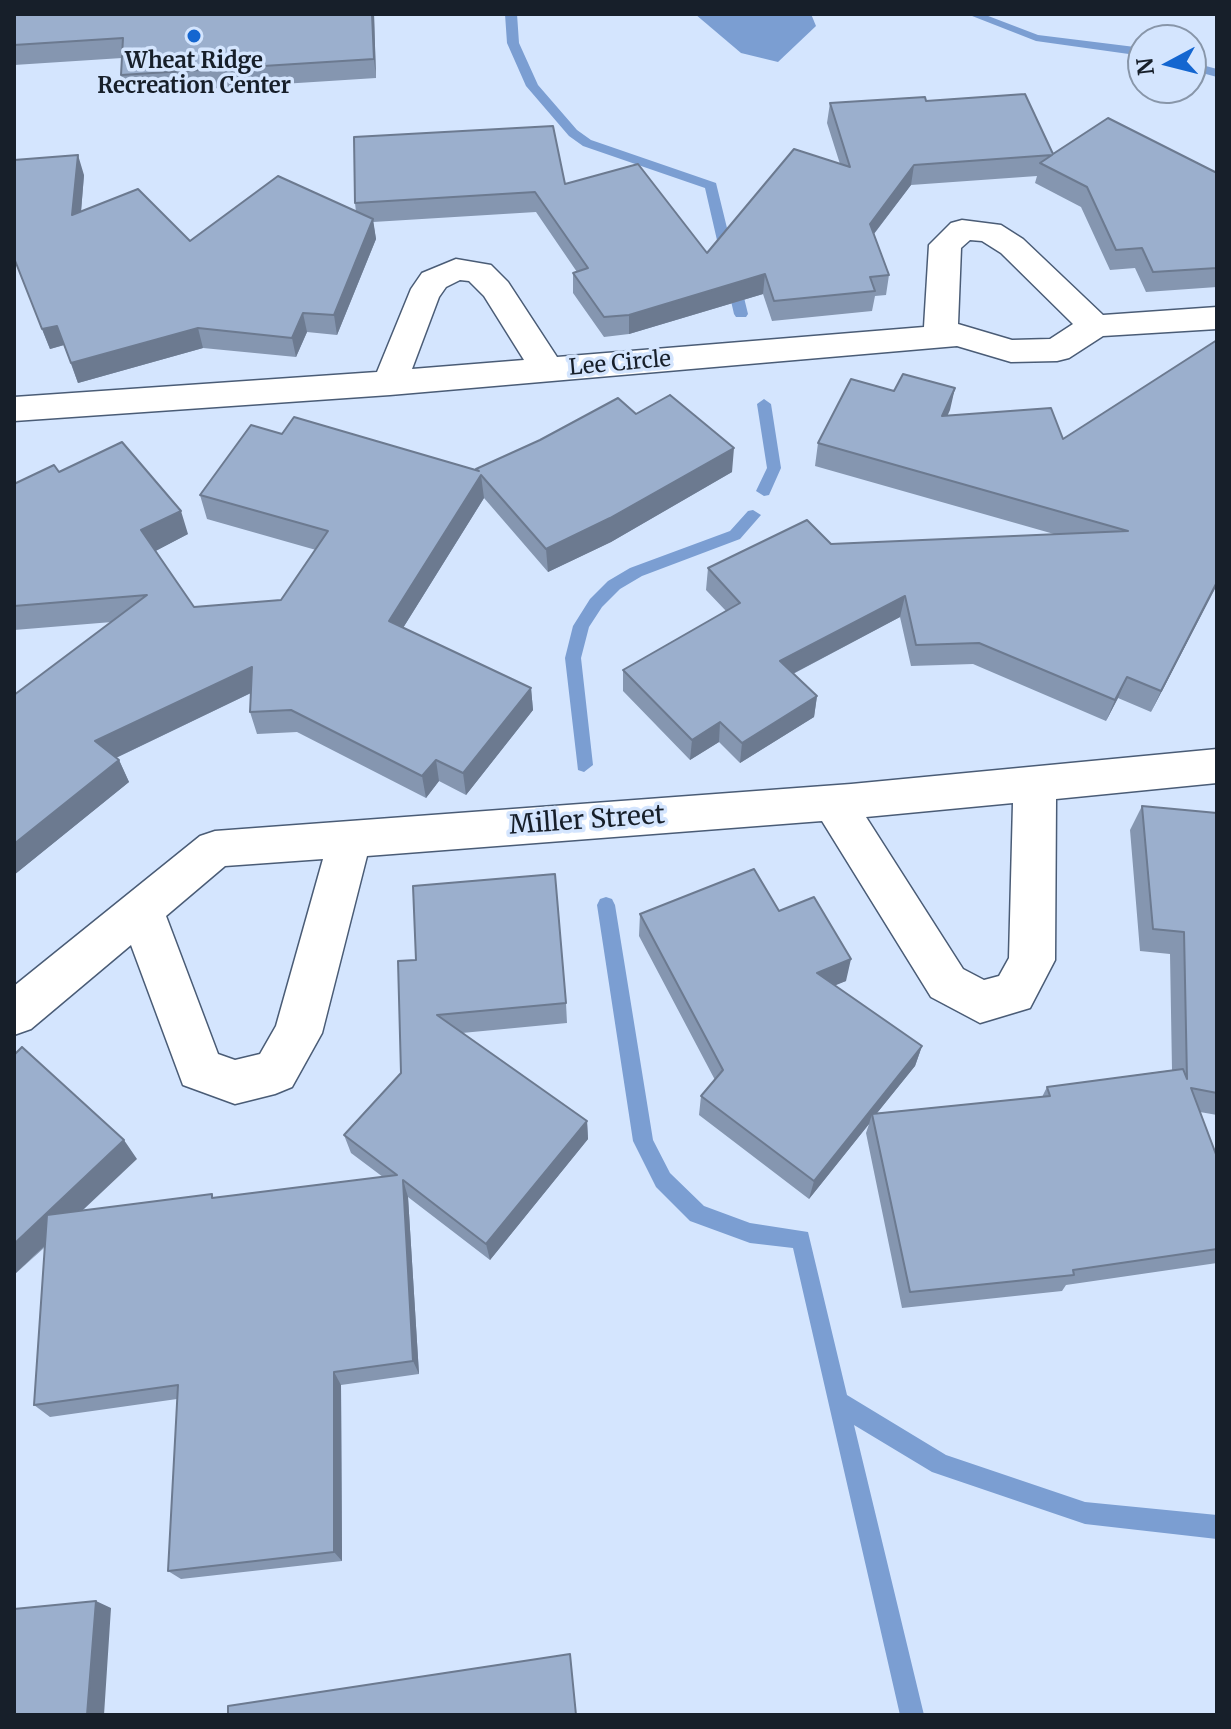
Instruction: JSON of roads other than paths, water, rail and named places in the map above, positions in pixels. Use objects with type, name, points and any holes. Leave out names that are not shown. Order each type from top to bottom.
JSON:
[{"type":"street","points":[[941,337],[945,245],[962,230],[990,232],[1012,246],[1095,326]]},
{"type":"street","points":[[390,383],[423,296],[434,280],[456,269],[479,272],[496,289],[548,370]]},
{"type":"street","name":"Lee Circle","points":[[14,409],[390,383],[958,335],[1011,351],[1057,350],[1095,326],[1217,318]]},
{"type":"street","name":"Miller Street","points":[[14,1014],[215,849],[833,802],[1217,766]]},
{"type":"street","points":[[833,802],[947,983],[980,1002],[1014,993],[1032,960],[1035,783]]},
{"type":"street","points":[[141,910],[200,1070],[235,1082],[275,1072],[298,1033],[350,839]]},
{"type":"water","points":[[695,14],[811,14],[816,26],[778,62],[741,53]]},
{"type":"waterway","points":[[511,14],[513,43],[532,86],[573,133],[587,143],[711,186],[741,314]]},
{"type":"waterway","points":[[973,14],[1036,38],[1127,50]]},
{"type":"waterway","points":[[1207,70],[1217,73]]},
{"type":"waterway","points":[[764,404],[774,468],[764,491]]},
{"type":"waterway","points":[[584,765],[573,658],[581,626],[596,603],[614,585],[636,572],[735,535],[753,515]]},
{"type":"waterway","points":[[606,905],[643,1141],[663,1180],[697,1214],[750,1233],[801,1239],[837,1402]]},
{"type":"waterway","points":[[837,1402],[940,1464],[1085,1513],[1217,1527]]},
{"type":"waterway","points":[[837,1402],[912,1715]]},
{"type":"place","name":"Wheat Ridge Recreation Center","points":[[194,36]]}]
